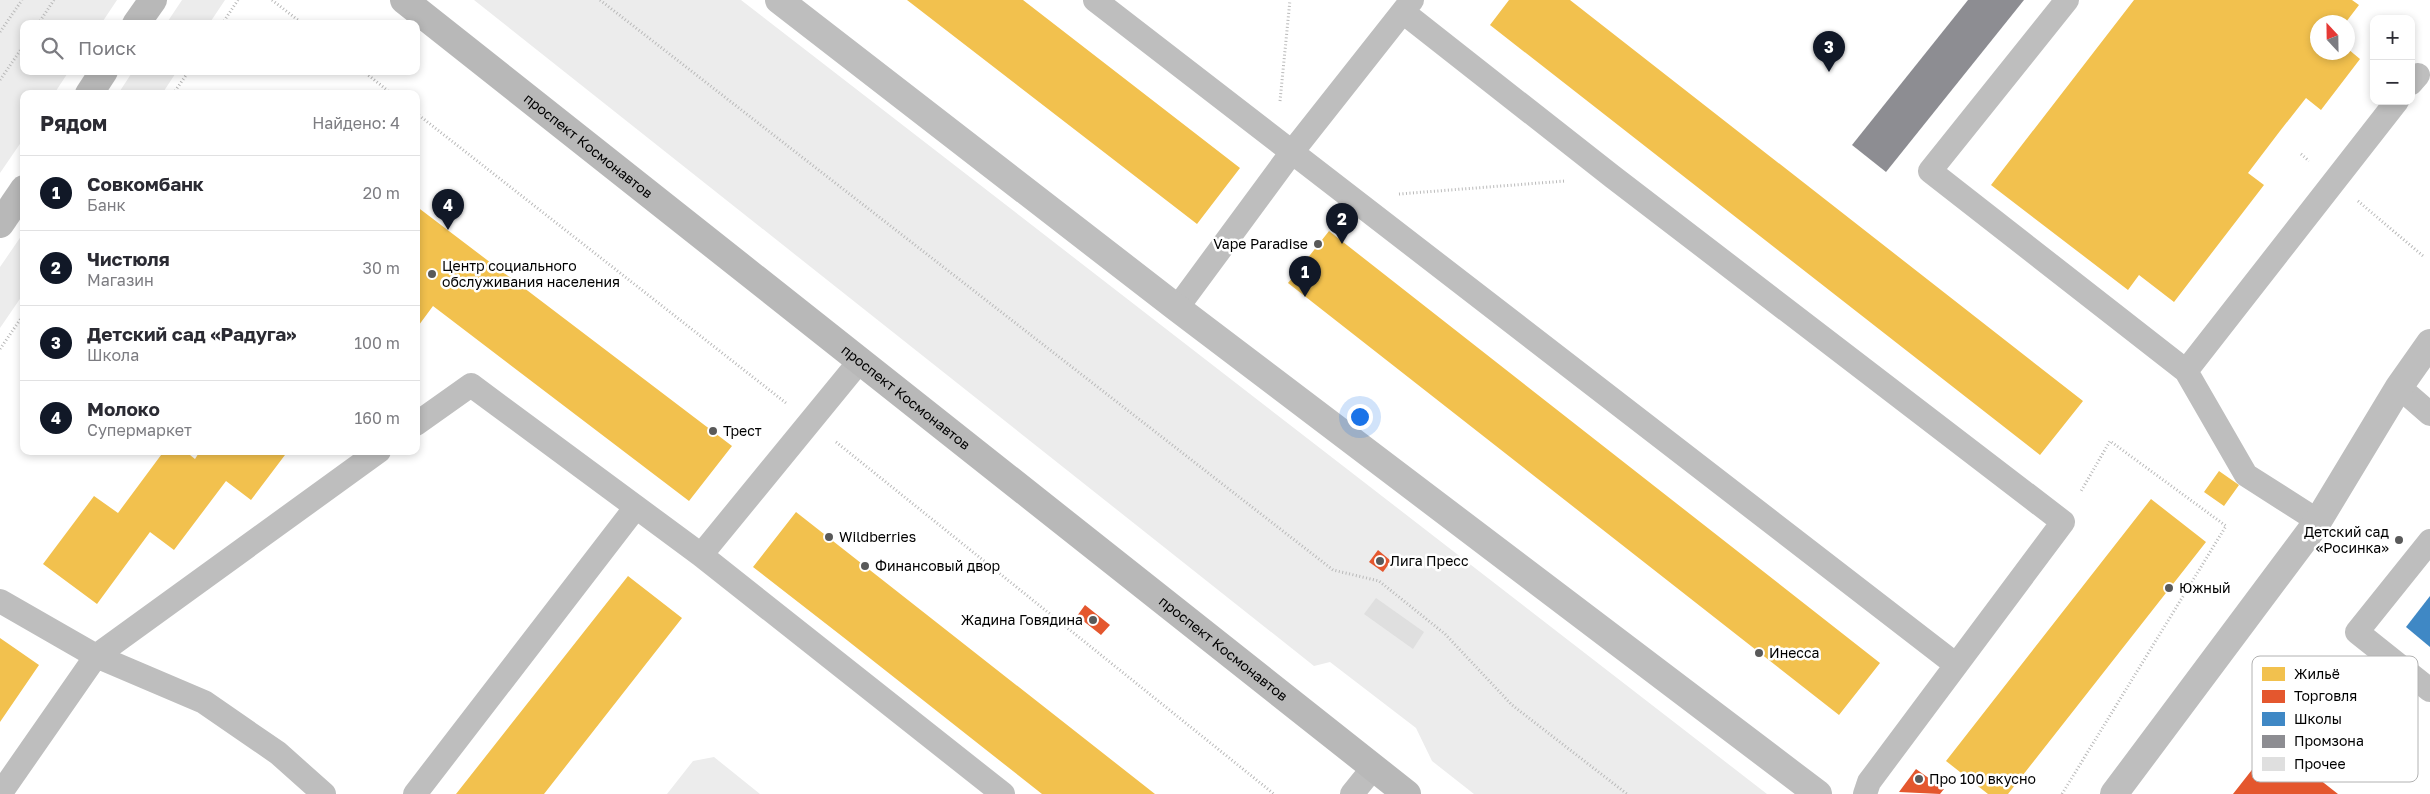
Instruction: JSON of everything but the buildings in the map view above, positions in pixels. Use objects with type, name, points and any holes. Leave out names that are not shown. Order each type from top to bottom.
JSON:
[{"type":"main road","points":[[139,20],[153,0]]},
{"type":"main road","name":"проспект Космонавтов","points":[[404,0],[1407,794]]},
{"type":"main road","points":[[92,90],[101,75]]},
{"type":"main road","points":[[0,224],[20,195]]},
{"type":"street","points":[[779,0],[1177,308],[1818,794]]},
{"type":"street","points":[[2114,794],[2318,521],[2399,387],[2430,343]]},
{"type":"lane","points":[[1095,0],[1955,664]]},
{"type":"lane","points":[[2067,0],[1930,171],[2186,372],[2246,475],[2318,521]]},
{"type":"lane","points":[[1177,308],[1285,146],[1408,6],[1613,177],[2063,522],[1955,664],[1869,782],[1865,794]]},
{"type":"lane","points":[[2186,372],[2394,105]]},
{"type":"lane","points":[[701,556],[859,362]]},
{"type":"lane","points":[[420,421],[471,385],[701,556],[1003,794]]},
{"type":"lane","points":[[2399,387],[2430,414]]},
{"type":"lane","points":[[0,794],[96,656],[373,455]]},
{"type":"lane","points":[[415,794],[636,507]]},
{"type":"lane","points":[[2387,656],[2357,632],[2430,541]]},
{"type":"lane","points":[[0,601],[96,656],[204,702],[278,753],[324,794]]},
{"type":"lane","points":[[2418,680],[2430,690]]},
{"type":"lane","points":[[1352,794],[1373,768]]},
{"type":"path","points":[[0,32],[22,0]]},
{"type":"path","points":[[41,20],[54,0]]},
{"type":"path","points":[[225,20],[238,0]]},
{"type":"path","points":[[272,0],[298,20]]},
{"type":"path","points":[[600,0],[1334,570],[1379,581],[1445,634],[1512,705],[1627,794]]},
{"type":"path","points":[[1285,146],[1290,0]]},
{"type":"path","points":[[0,80],[20,51]]},
{"type":"path","points":[[177,90],[186,75]]},
{"type":"path","points":[[368,75],[387,90]]},
{"type":"path","points":[[420,116],[810,422],[1274,794]]},
{"type":"path","points":[[2301,154],[2423,256]]},
{"type":"path","points":[[1351,197],[1613,177]]},
{"type":"path","points":[[0,349],[20,320]]},
{"type":"path","points":[[2062,794],[2226,526],[2110,441],[2063,522]]},
{"type":"shaded area","points":[[0,0],[117,0],[104,20],[20,20],[20,75],[66,75],[57,90],[20,90],[20,144],[0,173]]},
{"type":"shaded area","points":[[182,0],[225,0],[212,20],[169,20]]},
{"type":"shaded area","points":[[474,0],[741,0],[1767,794],[1474,794],[1432,761],[1416,728],[1330,662],[1314,666]]},
{"type":"shaded area","points":[[130,75],[174,75],[165,90],[121,90]]},
{"type":"shaded area","points":[[20,238],[20,299],[0,328],[0,267]]},
{"type":"shaded area","points":[[714,757],[760,794],[667,794],[693,761]]},
{"type":"place","name":"Детский сад «Радуга»","points":[[1829,72]]},
{"type":"place","name":"Молоко","points":[[448,230]]},
{"type":"place","name":"Vape Paradise","points":[[1318,244]]},
{"type":"place","name":"Чистюля","points":[[1342,244]]},
{"type":"place","name":"Центр социального обслуживания населения","points":[[432,274]]},
{"type":"place","name":"Совкомбанк","points":[[1305,297]]},
{"type":"place","name":"Трест","points":[[713,431]]},
{"type":"place","name":"Wildberries","points":[[829,537]]},
{"type":"place","name":"Детский сад «Росинка»","points":[[2399,540]]},
{"type":"place","name":"Лига Пресс","points":[[1380,561]]},
{"type":"place","name":"Финансовый двор","points":[[865,566]]},
{"type":"place","name":"Южный","points":[[2169,588]]},
{"type":"place","name":"Жадина Говядина","points":[[1093,620]]},
{"type":"place","name":"Инесса","points":[[1759,653]]},
{"type":"place","name":"Про 100 вкусно","points":[[1919,779]]}]
